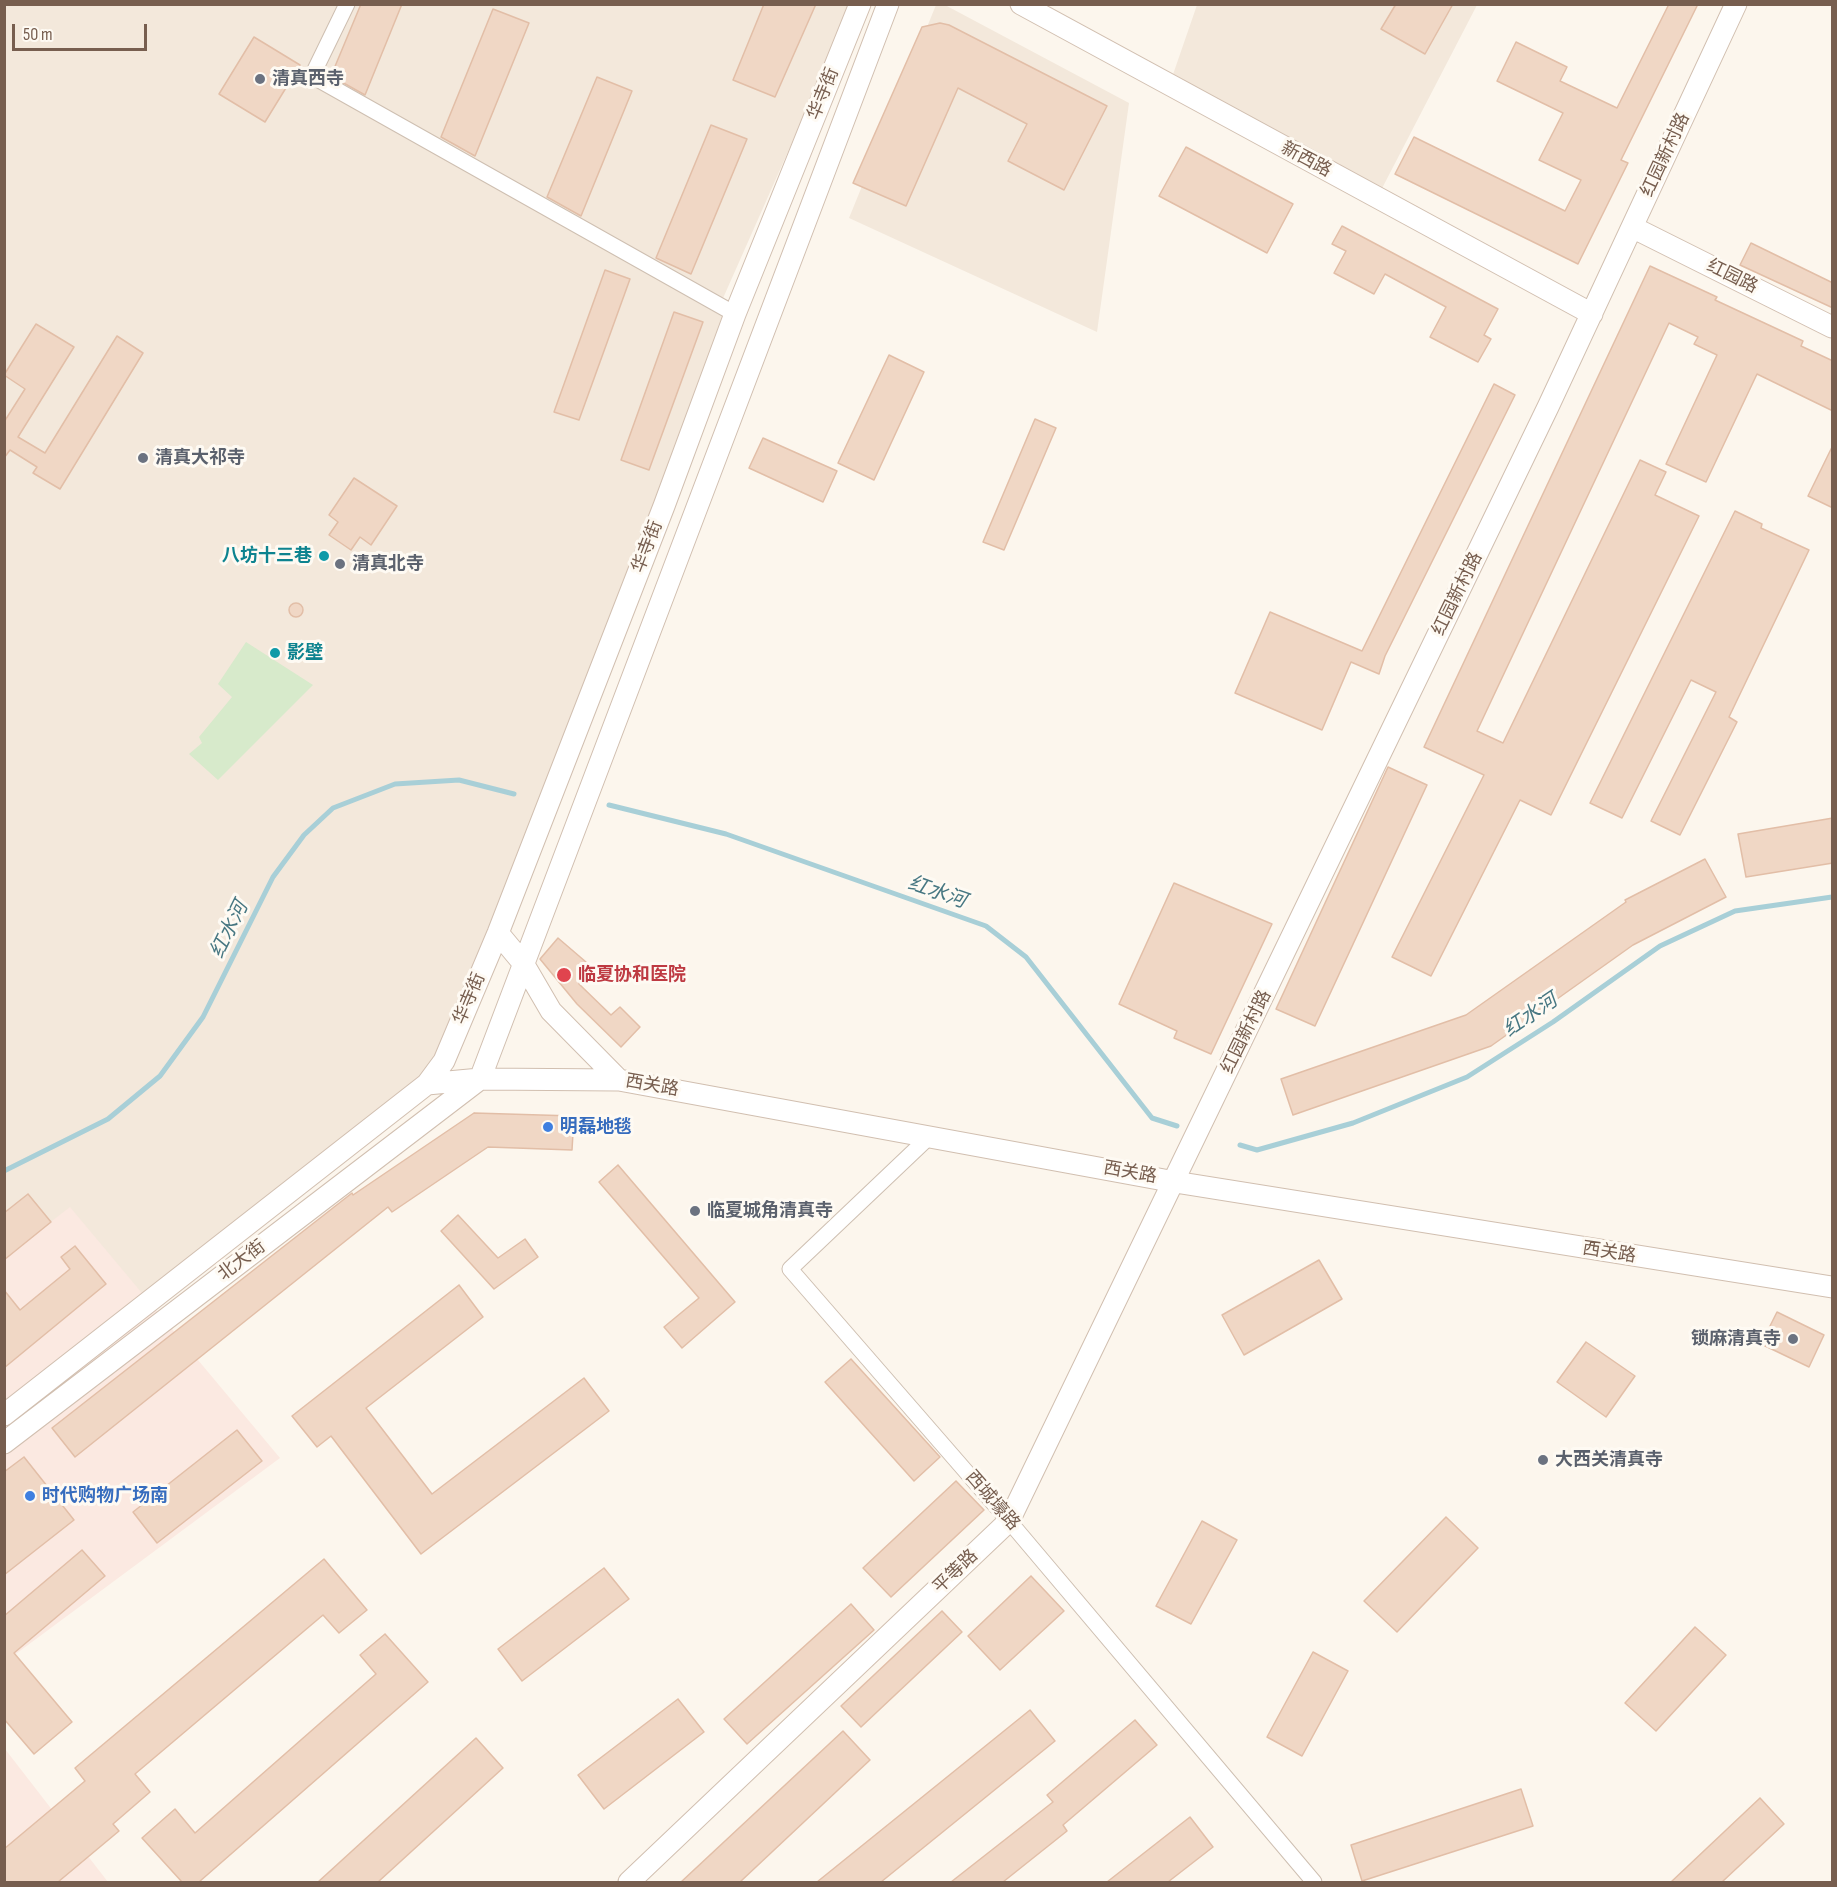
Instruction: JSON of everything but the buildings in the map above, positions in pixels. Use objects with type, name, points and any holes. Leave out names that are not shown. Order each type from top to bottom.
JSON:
[{"type":"main road","name":"华寺街","points":[[427,1084],[444,1061],[498,933],[664,506],[735,314],[860,4]]},
{"type":"main road","name":"华寺街","points":[[480,1079],[888,4]]},
{"type":"main road","name":"新西路","points":[[1021,4],[1592,314]]},
{"type":"main road","name":"红园新村路","points":[[1176,1182],[1592,314],[1736,4]]},
{"type":"main road","name":"红园路","points":[[1632,227],[1833,327]]},
{"type":"main road","points":[[498,933],[523,963],[551,1011],[620,1080]]},
{"type":"main road","name":"西关路","points":[[427,1084],[480,1079],[620,1080],[1176,1182],[1833,1287]]},
{"type":"main road","name":"北大街","points":[[4,1443],[480,1079]]},
{"type":"main road","name":"北大街","points":[[4,1415],[427,1084]]},
{"type":"main road","name":"平等路","points":[[629,1882],[1009,1521],[1176,1182]]},
{"type":"street","points":[[347,4],[312,76],[735,314]]},
{"type":"street","name":"西城壕路","points":[[929,1137],[790,1269],[1009,1521],[1314,1882]]},
{"type":"shaded area","name":"八坊十三巷","points":[[5,5],[853,5],[720,305],[735,314],[444,1061],[5,1415]]},
{"type":"shaded area","points":[[936,5],[945,5],[1129,103],[1097,332],[849,218]]},
{"type":"shaded area","points":[[1197,5],[1477,5],[1377,198],[1169,86]]},
{"type":"shaded area","points":[[70,1207],[280,1458],[5,1662],[5,1257]]},
{"type":"shaded area","points":[[5,1749],[108,1882],[5,1882]]},
{"type":"green space","points":[[246,642],[313,685],[218,780],[189,754],[202,743],[199,737],[232,697],[218,684]]},
{"type":"waterway","name":"红水河","points":[[4,1171],[108,1119],[160,1076],[203,1017],[273,877],[304,835],[333,808],[395,784],[459,780],[514,794]]},
{"type":"waterway","name":"红水河","points":[[609,805],[726,834],[986,926],[1026,957],[1152,1118],[1177,1126]]},
{"type":"waterway","name":"红水河","points":[[1240,1145],[1257,1150],[1353,1123],[1467,1077],[1553,1022],[1660,946],[1735,911],[1832,897]]},
{"type":"place","name":"清真西寺","points":[[260,79]]},
{"type":"place","name":"清真大祁寺","points":[[143,458]]},
{"type":"place","name":"八坊十三巷","points":[[324,556]]},
{"type":"place","name":"清真北寺","points":[[340,564]]},
{"type":"place","name":"影壁","points":[[275,653]]},
{"type":"place","name":"临夏协和医院","points":[[564,975]]},
{"type":"place","name":"明磊地毯","points":[[548,1127]]},
{"type":"place","name":"临夏城角清真寺","points":[[695,1211]]},
{"type":"place","name":"锁麻清真寺","points":[[1793,1339]]},
{"type":"place","name":"大西关清真寺","points":[[1543,1460]]},
{"type":"place","name":"时代购物广场南","points":[[30,1496]]}]
